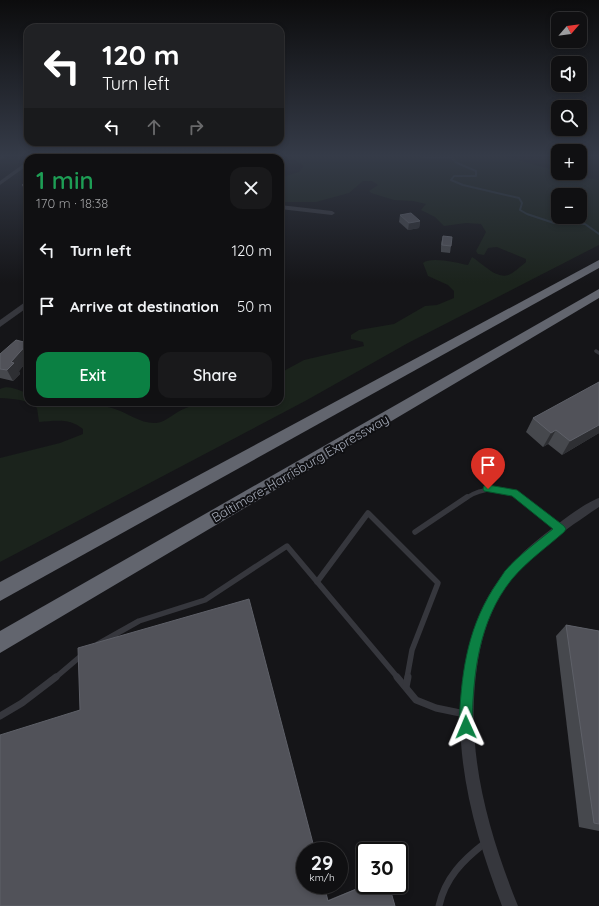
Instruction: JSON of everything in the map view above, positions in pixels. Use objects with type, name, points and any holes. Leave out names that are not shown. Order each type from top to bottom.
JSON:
[{"type":"highway","points":[[0,592],[599,263]]},
{"type":"highway","name":"Baltimore-Harrisburg Expressway","points":[[0,643],[599,293]]},
{"type":"street","points":[[284,208],[332,213]]},
{"type":"street","points":[[0,324],[24,306]]},
{"type":"street","points":[[510,906],[486,842],[467,753],[465,714],[471,663],[478,633],[488,608],[508,576],[526,558],[561,529],[599,502]]},
{"type":"lane","points":[[415,532],[472,494],[488,489],[514,492],[561,529]]},
{"type":"lane","points":[[317,582],[368,513],[438,583],[412,650],[406,687]]},
{"type":"lane","points":[[0,716],[51,682],[91,648],[140,621],[205,600],[287,546],[416,700],[425,704],[465,714]]},
{"type":"lane","points":[[439,906],[440,894],[451,875],[466,857],[486,842]]},
{"type":"shaded area","points":[[284,198],[330,198],[316,202],[284,202]]},
{"type":"shaded area","points":[[388,198],[551,198],[551,224],[587,224],[587,198],[599,198],[599,245],[408,343],[307,400],[0,562],[0,458],[60,443],[83,434],[83,429],[73,423],[57,421],[39,422],[37,408],[35,406],[104,406],[145,422],[156,423],[164,421],[179,411],[193,406],[284,406],[284,371],[304,360],[364,346],[363,342],[351,339],[351,335],[359,330],[394,324],[425,306],[437,305],[454,298],[454,291],[448,285],[428,276],[423,263],[438,260],[468,265],[472,257],[489,270],[503,276],[513,273],[526,262],[526,259],[497,247],[488,248],[484,255],[478,254],[476,251],[486,232],[481,224],[466,223],[444,226],[435,217],[421,210],[426,204]]},
{"type":"shaded area","points":[[7,387],[24,392],[24,401],[0,398],[0,389]]},
{"type":"building","points":[[411,213],[420,221],[409,223],[400,215]]},
{"type":"building","points":[[443,236],[452,237],[451,246],[442,245]]},
{"type":"building","points":[[16,340],[24,342],[24,347],[11,362],[14,363],[7,370],[0,369],[0,354]]},
{"type":"building","points":[[599,382],[599,425],[570,441],[556,430],[551,433],[533,418]]},
{"type":"building","points":[[249,599],[313,842],[296,842],[296,894],[326,894],[328,901],[348,894],[348,893],[356,889],[356,894],[392,894],[395,906],[0,906],[0,735],[80,710],[78,648]]},
{"type":"building","points":[[566,625],[599,631],[599,824],[594,823]]},
{"type":"waterway","points":[[519,198],[522,203],[520,210],[527,214],[554,223],[585,224],[599,234]]},
{"type":"route","points":[[466,727],[465,714],[471,663],[478,633],[488,608],[497,591],[508,576],[536,548],[561,529],[514,492],[488,489]]}]
